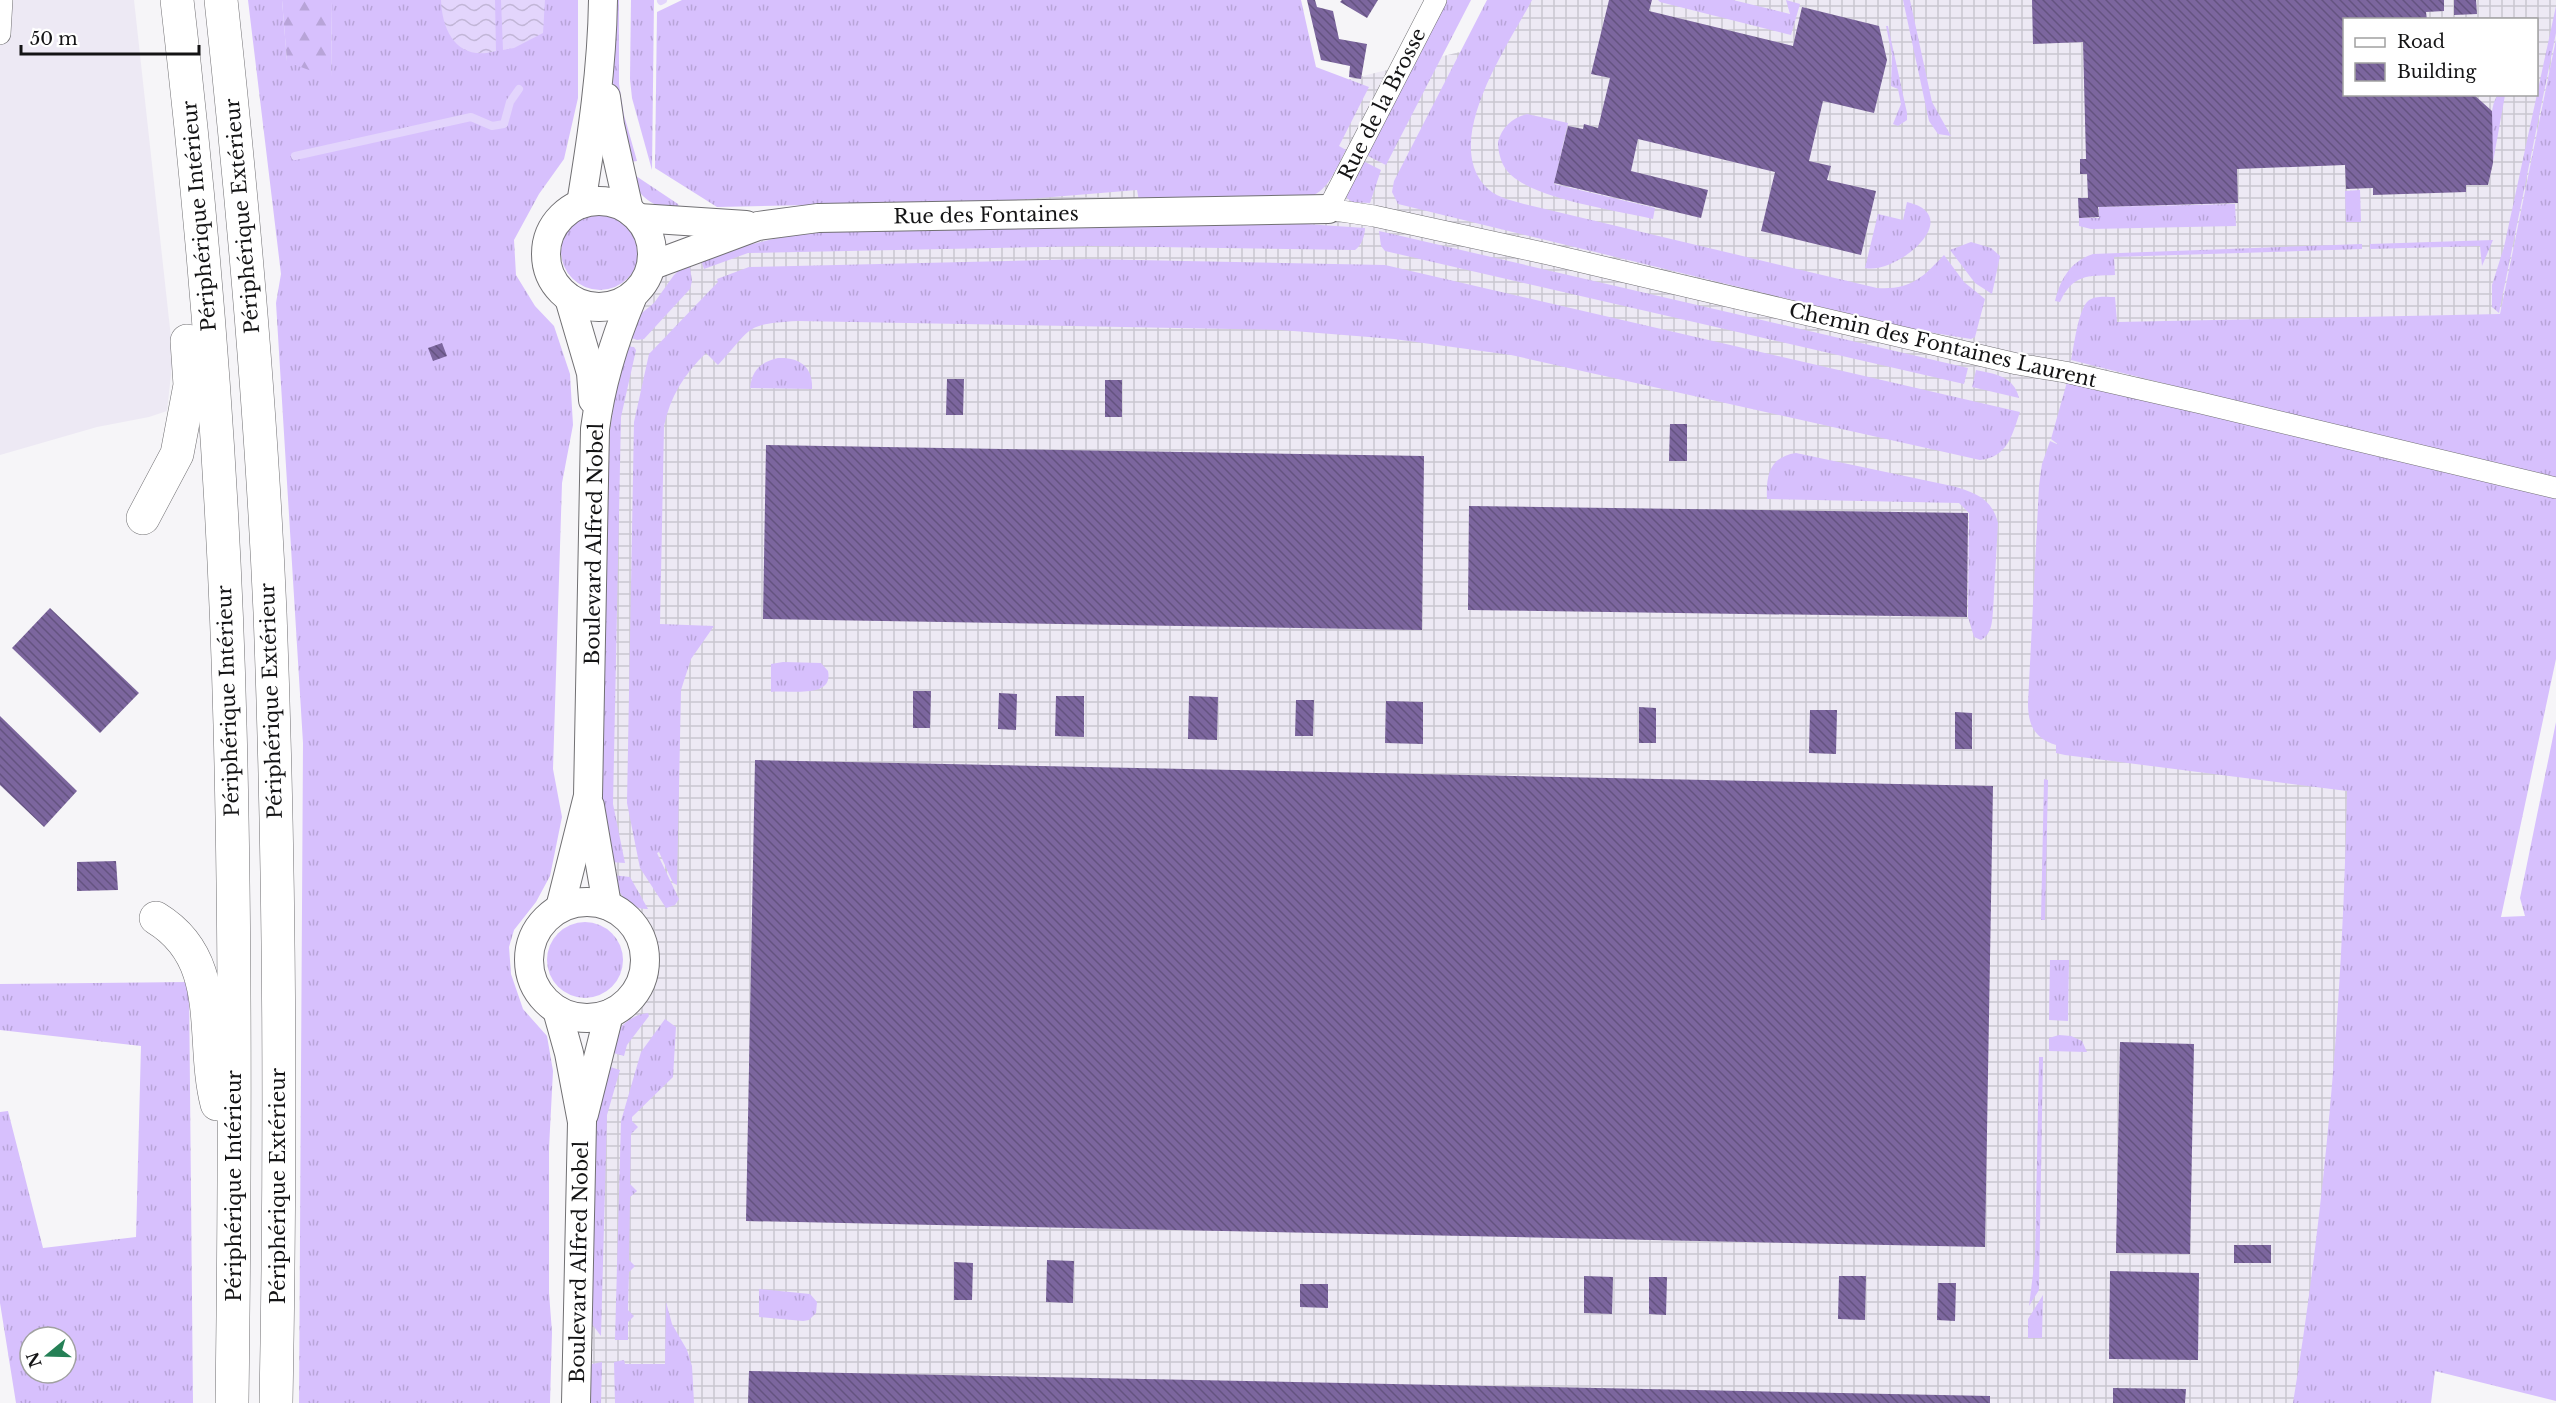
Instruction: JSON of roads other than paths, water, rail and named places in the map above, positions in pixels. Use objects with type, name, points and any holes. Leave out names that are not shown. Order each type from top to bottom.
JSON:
[{"type":"highway","name":"Périphérique Intérieur","points":[[177,0],[197,185],[209,330],[226,602],[234,904],[235,1170],[232,1403]]},
{"type":"highway","name":"Périphérique Extérieur","points":[[221,0],[246,248],[270,611],[278,1028],[276,1403]]},
{"type":"highway","points":[[143,518],[177,454],[190,385],[180,221],[197,185]]},
{"type":"highway","points":[[156,918],[175,930],[199,968],[205,990],[215,1096],[235,1170]]},
{"type":"main road","points":[[581,204],[594,121],[602,48],[603,0]]},
{"type":"main road","points":[[602,48],[610,125],[634,214],[649,234],[653,265],[646,283],[632,298],[615,306],[596,308],[577,304],[561,293],[550,277],[545,255],[549,237],[558,220],[573,207],[581,204],[591,201],[610,201],[634,214],[758,225]]},
{"type":"main road","name":"Rue des Fontaines","points":[[653,265],[758,225],[818,218],[1328,209]]},
{"type":"main road","points":[[569,298],[591,373],[595,429]]},
{"type":"main road","name":"Boulevard Alfred Nobel","points":[[607,905],[588,796],[595,429],[603,378],[617,333],[632,298]]},
{"type":"main road","name":"Boulevard Alfred Nobel","points":[[560,908],[588,796]]},
{"type":"main road","points":[[583,902],[607,905],[624,915],[638,930],[644,945],[643,978],[636,992],[624,1005],[609,1014],[583,1018],[557,1010],[537,990],[528,963],[531,944],[538,927],[560,908],[583,902]]},
{"type":"main road","name":"Boulevard Alfred Nobel","points":[[557,1010],[569,1053],[582,1122],[576,1403]]},
{"type":"main road","name":"Boulevard Alfred Nobel","points":[[582,1122],[609,1014]]},
{"type":"street","points":[[0,34],[2,0]]},
{"type":"street","name":"Rue de la Brosse","points":[[1328,209],[1436,0]]},
{"type":"street","name":"Chemin des Fontaines Laurent","points":[[1328,209],[1374,216],[1548,254],[2017,364],[2064,372],[2223,408],[2556,488]]},
{"type":"water","points":[[441,0],[495,0],[496,51],[472,52],[455,42],[445,23]]},
{"type":"water","points":[[501,0],[545,0],[543,33],[514,48],[503,50]]},
{"type":"waterway","points":[[295,156],[471,117],[492,126],[504,124],[510,102],[519,89]]}]
